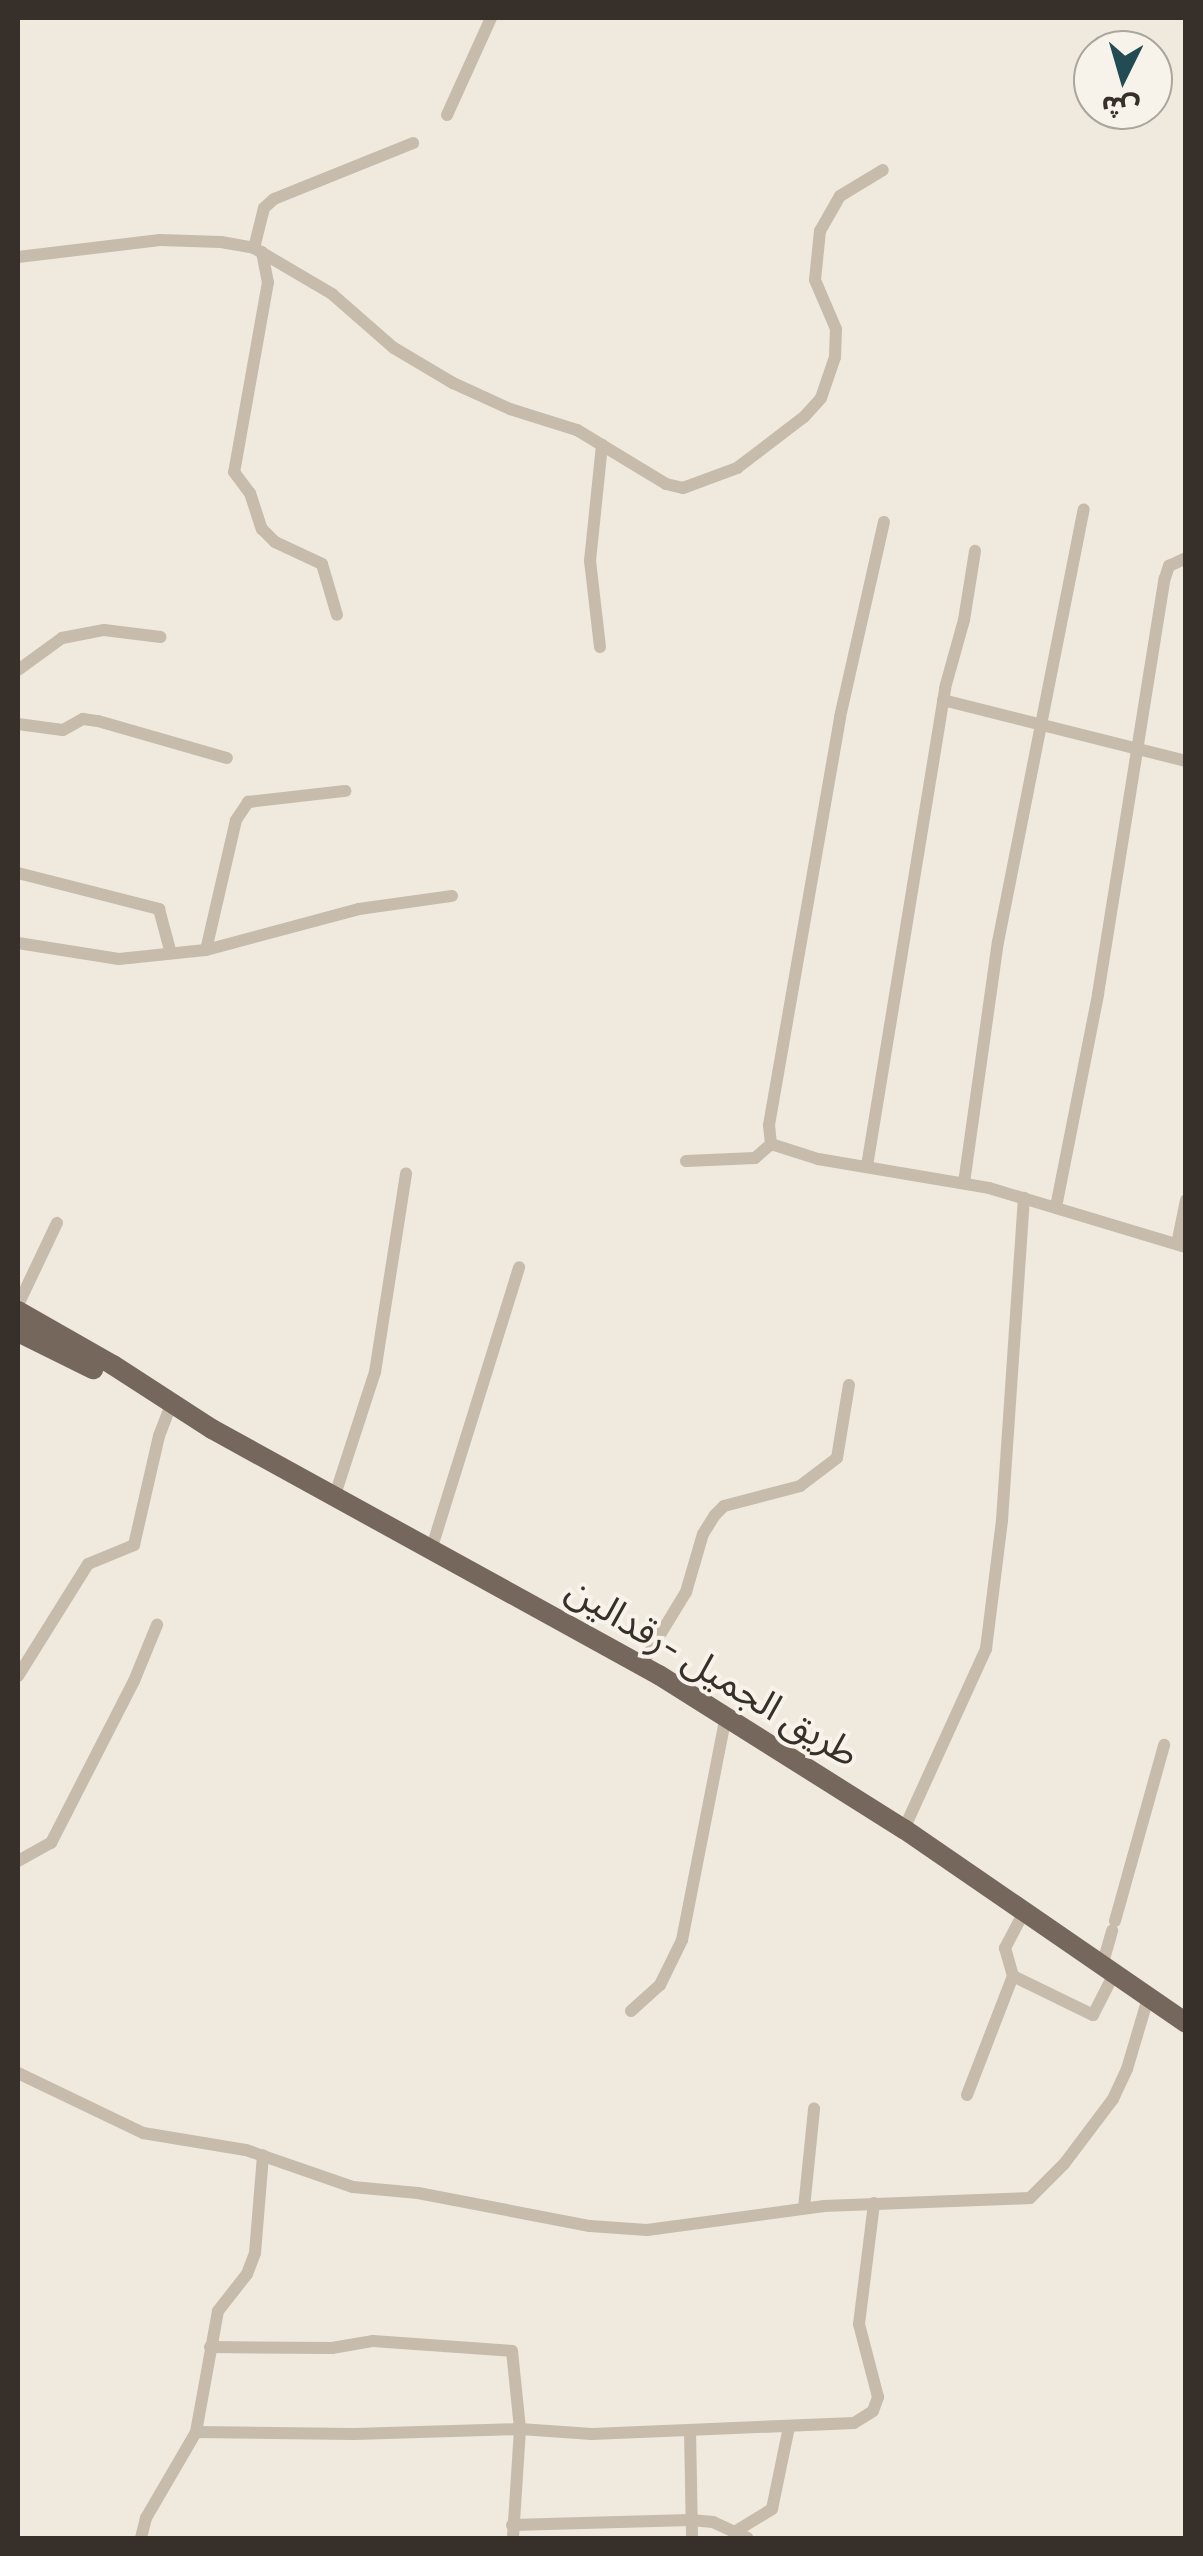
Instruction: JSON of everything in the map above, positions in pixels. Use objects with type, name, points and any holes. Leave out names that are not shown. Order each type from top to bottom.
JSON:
[{"type":"main road","points":[[18,1308],[175,1408]]},
{"type":"main road","points":[[18,1332],[175,1408]]},
{"type":"main road","name":"طريق الجميل -رقدالين","points":[[175,1408],[432,1547],[726,1716],[904,1829],[1186,2024]]},
{"type":"street","points":[[447,115],[490,18]]},
{"type":"street","points":[[337,615],[324,568],[275,542],[262,528],[250,493],[234,472],[268,282],[258,250],[264,208],[274,199],[413,144]]},
{"type":"street","points":[[18,257],[160,240],[221,242],[258,250],[332,294],[394,348],[453,383],[510,409],[576,430],[666,484],[692,487],[737,468],[804,418],[822,398],[835,357],[834,323],[815,280],[820,230],[840,196],[884,170]]},
{"type":"street","points":[[600,646],[590,561],[602,445]]},
{"type":"street","points":[[964,1183],[998,942],[1084,510]]},
{"type":"street","points":[[771,1144],[769,1125],[840,717],[884,522]]},
{"type":"street","points":[[867,1166],[943,700],[964,620],[975,551]]},
{"type":"street","points":[[1056,1207],[1098,994],[1165,578],[1169,566],[1186,558]]},
{"type":"street","points":[[18,670],[62,638],[104,630],[161,636]]},
{"type":"street","points":[[943,700],[1186,761]]},
{"type":"street","points":[[18,724],[63,730],[84,720],[98,721],[227,758]]},
{"type":"street","points":[[206,950],[236,820],[248,802],[346,791]]},
{"type":"street","points":[[18,874],[159,909],[170,950]]},
{"type":"street","points":[[18,943],[100,958],[206,950],[359,909],[452,896]]},
{"type":"street","points":[[686,1161],[754,1158],[771,1144]]},
{"type":"street","points":[[771,1144],[818,1159],[964,1183],[1181,1246],[1186,1200]]},
{"type":"street","points":[[335,1495],[375,1372],[406,1173]]},
{"type":"street","points":[[904,1829],[986,1650],[1002,1520],[1024,1198]]},
{"type":"street","points":[[18,1308],[57,1223]]},
{"type":"street","points":[[432,1547],[519,1267]]},
{"type":"street","points":[[640,1666],[686,1592],[703,1534],[715,1515],[724,1506],[800,1486],[837,1458],[848,1385]]},
{"type":"street","points":[[18,1676],[88,1564],[134,1544],[175,1408]]},
{"type":"street","points":[[18,1860],[50,1843],[134,1681],[158,1625]]},
{"type":"street","points":[[631,2012],[660,1985],[682,1940],[726,1716]]},
{"type":"street","points":[[1013,1976],[1093,2015],[1108,1970],[1114,1925],[1164,1746]]},
{"type":"street","points":[[966,2094],[1013,1976],[1005,1948],[1024,1912]]},
{"type":"street","points":[[18,2073],[142,2133],[263,2155],[353,2187],[418,2193],[590,2226],[662,2229],[804,2208],[874,2202],[1013,2201],[1037,2194],[1113,2099],[1127,2069],[1148,1998]]},
{"type":"street","points":[[804,2208],[814,2109]]},
{"type":"street","points":[[140,2538],[146,2518],[196,2432],[218,2310],[247,2274],[255,2252],[263,2155]]},
{"type":"street","points":[[196,2432],[354,2434],[520,2429],[592,2434],[854,2424],[874,2411],[877,2385],[859,2324],[874,2202]]},
{"type":"street","points":[[210,2347],[332,2348],[373,2341],[512,2351],[520,2429],[513,2532],[691,2520],[714,2522],[742,2535],[772,2509],[788,2426]]},
{"type":"street","points":[[690,2431],[692,2538]]}]
